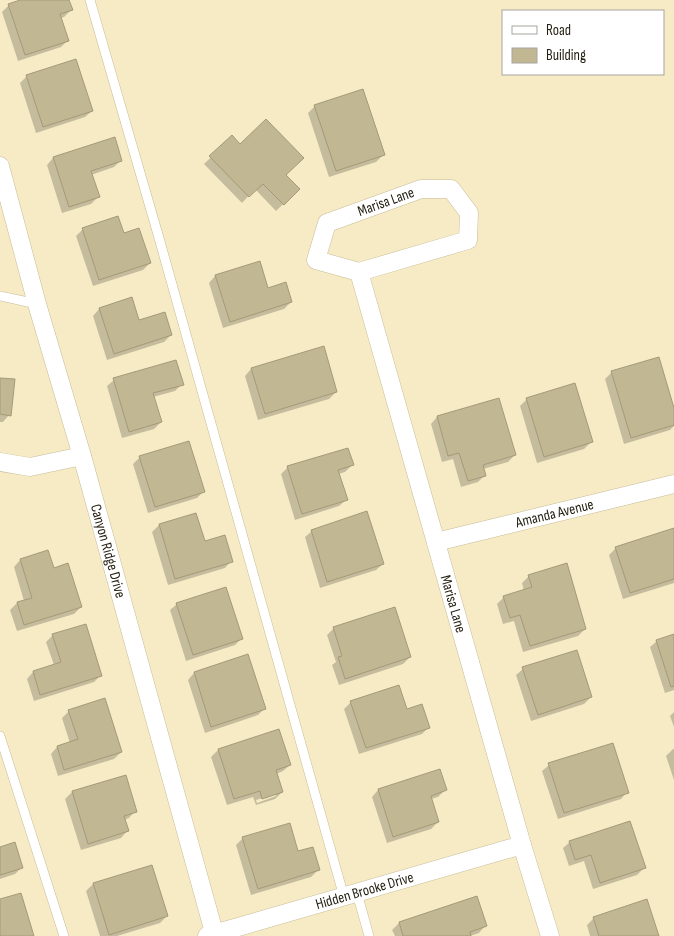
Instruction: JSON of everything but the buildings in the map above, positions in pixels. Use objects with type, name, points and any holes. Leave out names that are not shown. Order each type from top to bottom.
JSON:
[{"type":"street","name":"Canyon Ridge Drive","points":[[0,166],[36,304],[82,456],[212,935]]},
{"type":"street","name":"Marisa Lane","points":[[421,189],[451,190],[469,213],[468,240],[360,272],[316,260],[327,223],[421,189]]},
{"type":"street","name":"Marisa Lane","points":[[360,272],[522,845],[550,936]]},
{"type":"street","points":[[0,462],[30,467],[82,456]]},
{"type":"street","name":"Amanda Avenue","points":[[436,542],[674,484]]},
{"type":"street","name":"Hidden Brooke Drive","points":[[212,935],[522,845]]},
{"type":"lane","points":[[90,0],[351,895],[369,936]]},
{"type":"lane","points":[[0,296],[36,304]]},
{"type":"lane","points":[[0,736],[64,936]]}]
